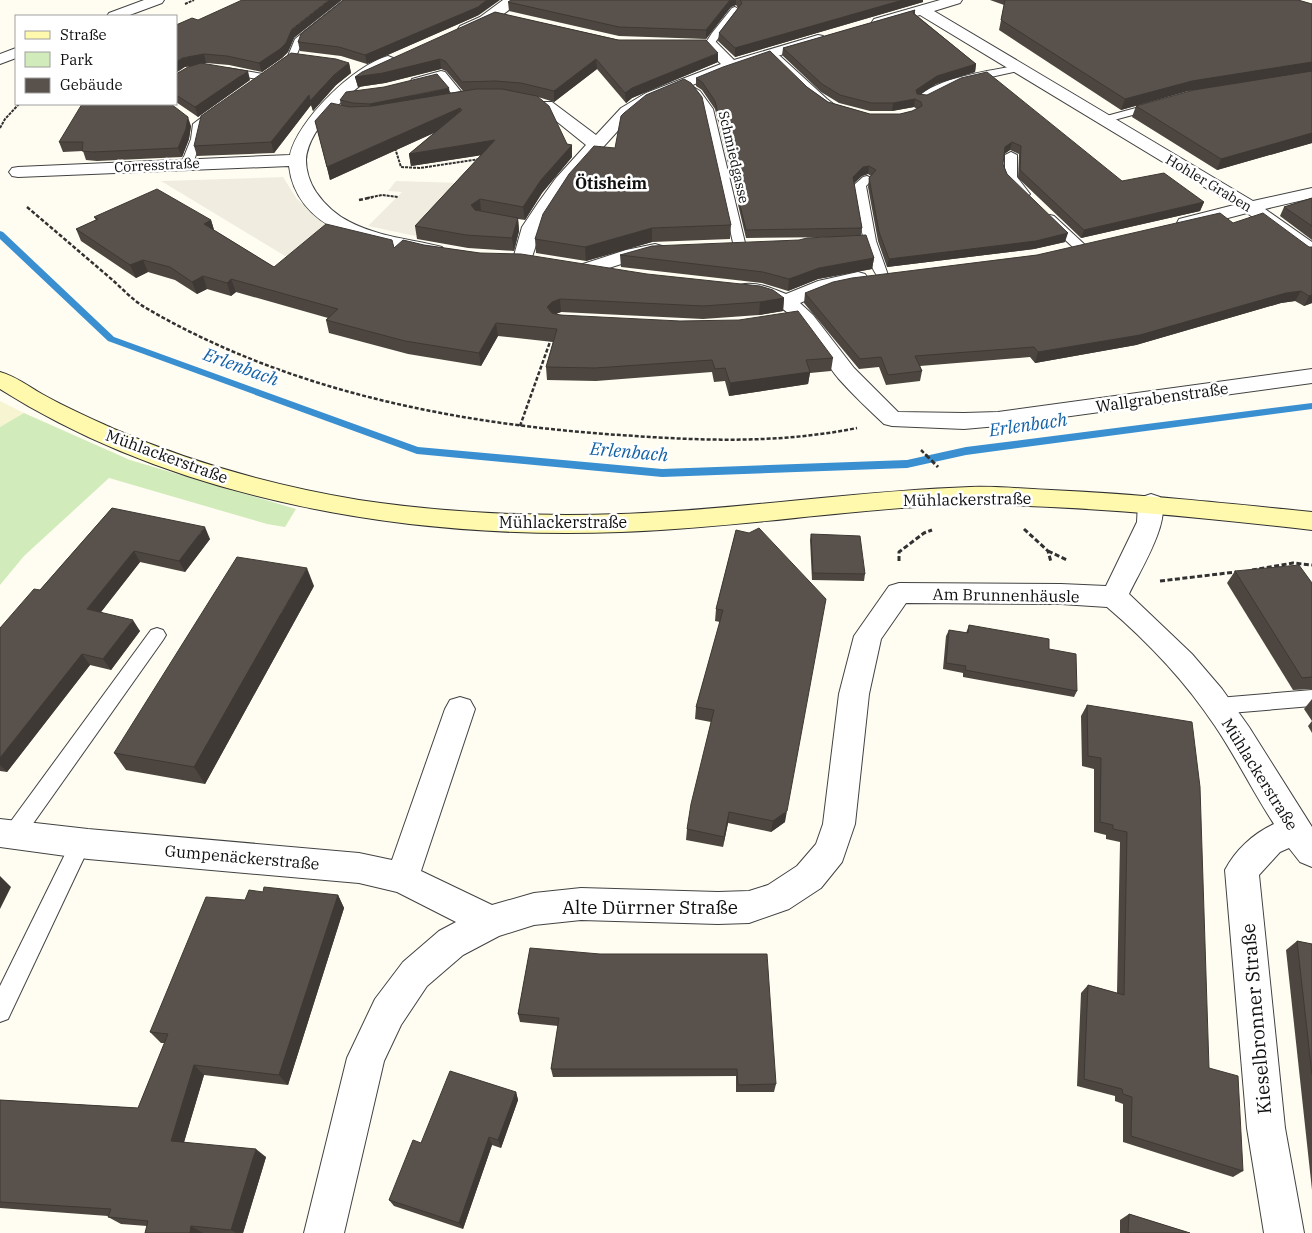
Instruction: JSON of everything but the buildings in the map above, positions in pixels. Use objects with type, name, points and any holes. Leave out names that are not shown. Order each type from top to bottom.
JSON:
[{"type":"main road","name":"Mühlackerstraße","points":[[0,379],[57,412],[134,446],[187,466],[299,497],[409,515],[538,523],[618,523],[971,496],[1151,503],[1312,521]]},
{"type":"street","points":[[117,15],[157,0]]},
{"type":"street","points":[[446,37],[472,26],[512,0]]},
{"type":"street","points":[[866,25],[955,0]]},
{"type":"street","name":"Hohler Graben","points":[[921,9],[1252,208],[1312,251]]},
{"type":"street","points":[[493,14],[512,19]]},
{"type":"street","points":[[523,260],[528,226],[562,182],[627,111],[652,96],[731,65],[838,33]]},
{"type":"street","points":[[653,44],[710,44],[731,65]]},
{"type":"street","points":[[0,59],[15,53]]},
{"type":"street","points":[[403,55],[357,77],[340,94],[335,109],[303,139],[297,160],[299,177],[308,196],[322,212],[350,230],[454,255]]},
{"type":"street","points":[[292,57],[312,60]]},
{"type":"street","points":[[348,65],[368,71]]},
{"type":"street","points":[[542,103],[557,112],[596,144]]},
{"type":"street","name":"Corresstraße","points":[[18,172],[297,160]]},
{"type":"street","points":[[1166,228],[1252,208],[1276,200],[1312,193]]},
{"type":"street","points":[[721,248],[750,246]]},
{"type":"street","points":[[628,275],[580,267],[633,254],[672,250]]},
{"type":"street","points":[[786,301],[825,285],[891,274]]},
{"type":"street","points":[[723,287],[762,291],[786,301],[802,315],[846,372],[892,419]]},
{"type":"street","points":[[775,320],[802,315]]},
{"type":"street","name":"Wallgrabenstraße","points":[[892,419],[964,421],[998,419],[1312,376]]},
{"type":"street","points":[[1117,592],[1150,522],[1151,503]]},
{"type":"street","name":"Am Brunnenhäusle","points":[[898,594],[1117,592]]},
{"type":"street","name":"Mühlackerstraße","points":[[1117,592],[1144,623],[1175,653],[1218,706],[1303,841]]},
{"type":"street","name":"Alte Dürrner Straße","points":[[324,1233],[366,1058],[388,1012],[415,974],[451,943],[491,922],[534,909],[581,904],[718,908],[749,906],[777,898],[809,877],[830,852],[839,824],[854,694],[868,636],[898,594]]},
{"type":"street","points":[[402,878],[460,709]]},
{"type":"street","name":"Gumpenäckerstraße","points":[[7,834],[81,843],[360,868],[402,878],[491,922]]},
{"type":"street","name":"Kieselbronner Straße","points":[[1284,1233],[1266,1128],[1242,870],[1269,842],[1303,841]]},
{"type":"lane","points":[[248,88],[292,57],[298,41],[350,0]]},
{"type":"lane","points":[[710,44],[714,33],[728,22],[735,10]]},
{"type":"lane","points":[[768,53],[777,58],[823,101],[840,108]]},
{"type":"lane","points":[[921,99],[933,90],[968,79],[1019,68]]},
{"type":"lane","points":[[214,69],[263,77]]},
{"type":"lane","points":[[404,84],[441,74],[455,97],[474,95]]},
{"type":"lane","name":"Schmiedgasse","points":[[683,84],[696,93],[708,110],[750,246]]},
{"type":"lane","points":[[340,94],[360,92]]},
{"type":"lane","points":[[1103,120],[1170,101]]},
{"type":"lane","points":[[187,164],[196,139],[195,122],[226,104]]},
{"type":"lane","points":[[1011,155],[1009,172],[1011,180],[1030,199]]},
{"type":"lane","points":[[868,178],[860,185],[866,242],[891,274]]},
{"type":"lane","points":[[1044,213],[1080,247]]},
{"type":"lane","points":[[7,834],[157,635]]},
{"type":"lane","points":[[1218,706],[1312,698]]},
{"type":"lane","points":[[0,1011],[81,843]]},
{"type":"path","points":[[0,128],[18,105]]},
{"type":"path","points":[[401,143],[395,147],[401,167],[420,168],[483,158]]},
{"type":"path","points":[[356,201],[382,195],[398,197]]},
{"type":"path","points":[[27,207],[144,307],[206,339],[318,384],[388,402],[458,417],[520,426],[607,435],[703,439],[800,437],[840,432],[892,419]]},
{"type":"path","points":[[520,426],[552,338]]},
{"type":"path","points":[[915,444],[941,469]]},
{"type":"path","points":[[898,594],[899,552],[924,533],[941,526]]},
{"type":"path","points":[[1048,551],[1117,592],[1294,563],[1312,565]]},
{"type":"shaded area","points":[[283,177],[297,199],[331,231],[290,259],[161,181]]},
{"type":"shaded area","points":[[396,181],[498,184],[434,216],[415,236],[368,226],[402,192],[388,191]]},
{"type":"shaded area","points":[[0,401],[24,413],[0,427]]},
{"type":"green space","points":[[24,413],[130,460],[296,509],[285,527],[267,524],[109,478],[24,556],[0,585],[0,427]]},
{"type":"waterway","name":"Erlenbach","points":[[0,234],[111,339],[417,450],[662,473],[907,464],[966,451],[1312,406]]},
{"type":"district","name":"Ötisheim","points":[[611,183]]}]
